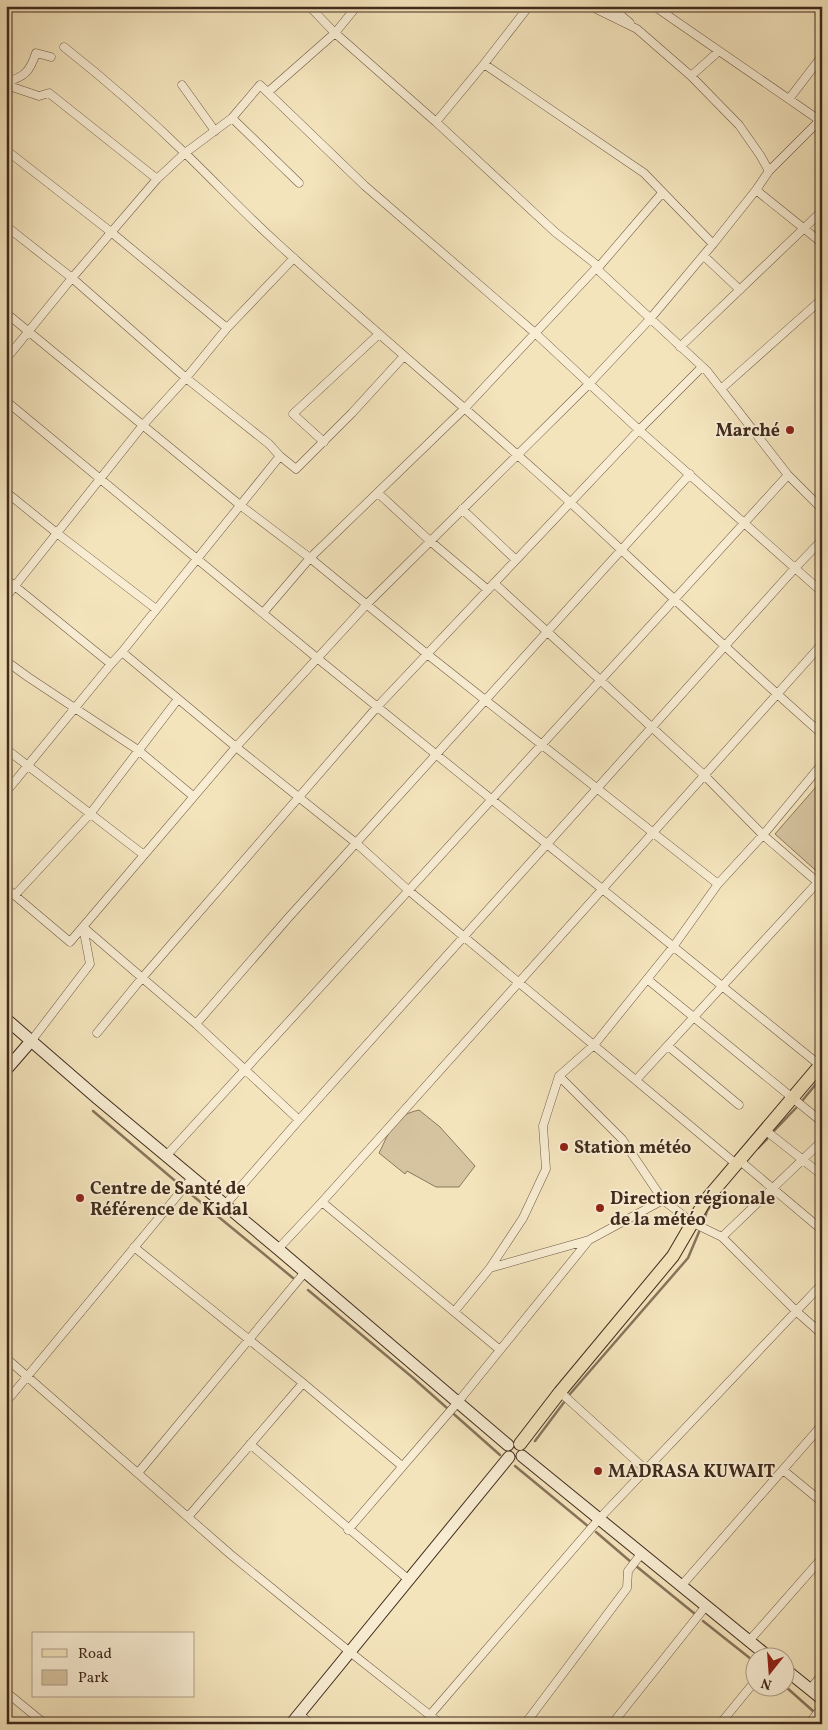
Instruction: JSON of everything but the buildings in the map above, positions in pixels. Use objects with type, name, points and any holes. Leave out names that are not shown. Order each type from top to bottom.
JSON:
[{"type":"main road","points":[[517,1448],[560,1392],[673,1256],[705,1200],[821,1065]]},
{"type":"street","points":[[309,6],[335,33],[436,122],[555,232],[598,268],[702,367],[788,474],[822,509]]},
{"type":"street","points":[[268,92],[335,33],[357,6]]},
{"type":"street","points":[[436,122],[529,6]]},
{"type":"street","points":[[590,6],[637,29]]},
{"type":"street","points":[[610,6],[691,76],[740,125],[769,171]]},
{"type":"street","points":[[6,888],[70,942],[193,796],[317,658],[367,604],[589,384],[650,319],[704,256],[769,171],[821,121],[654,6]]},
{"type":"street","points":[[64,46],[114,87],[294,258],[465,408],[822,734]]},
{"type":"street","points":[[691,76],[719,51]]},
{"type":"street","points":[[6,84],[31,69],[36,53],[51,57]]},
{"type":"street","points":[[789,99],[822,56]]},
{"type":"street","points":[[484,64],[644,173],[714,244]]},
{"type":"street","points":[[6,84],[39,96],[49,93],[157,179]]},
{"type":"street","points":[[182,85],[215,132]]},
{"type":"street","points":[[6,360],[72,278],[157,179],[185,153],[232,118],[260,85],[366,186],[535,333],[639,430],[822,592]]},
{"type":"street","points":[[232,118],[299,183]]},
{"type":"street","points":[[6,150],[111,232],[226,328]]},
{"type":"street","points":[[756,190],[822,243]]},
{"type":"street","points":[[263,613],[310,558],[465,408],[598,268],[662,193]]},
{"type":"street","points":[[680,347],[822,211]]},
{"type":"street","points":[[6,226],[72,278],[186,378],[269,444],[296,470],[404,356]]},
{"type":"street","points":[[704,256],[740,290]]},
{"type":"street","points":[[6,597],[143,425],[186,378],[226,328],[294,258]]},
{"type":"street","points":[[721,389],[822,299]]},
{"type":"street","points":[[6,313],[240,505],[310,558],[427,654],[718,884]]},
{"type":"street","points":[[324,442],[293,414],[379,334]]},
{"type":"street","points":[[97,1033],[142,978],[377,707],[639,430],[702,367]]},
{"type":"street","points":[[6,402],[377,707],[821,1065]]},
{"type":"street","points":[[6,792],[280,456]]},
{"type":"street","points":[[196,1024],[289,917],[690,474]]},
{"type":"street","points":[[166,1156],[788,474]]},
{"type":"street","points":[[6,492],[156,609]]},
{"type":"street","points":[[378,493],[430,541],[488,590]]},
{"type":"street","points":[[462,509],[516,560]]},
{"type":"street","points":[[225,1205],[724,646],[822,540]]},
{"type":"street","points":[[6,579],[111,664]]},
{"type":"street","points":[[494,583],[704,775],[763,835],[820,884],[722,986],[636,1080]]},
{"type":"street","points":[[278,1249],[822,644]]},
{"type":"street","points":[[122,652],[236,747],[356,843],[408,890],[636,1080],[822,1230]]},
{"type":"street","points":[[6,661],[138,750],[193,796]]},
{"type":"street","points":[[15,895],[90,814],[178,699]]},
{"type":"street","points":[[6,749],[144,855]]},
{"type":"street","points":[[454,1312],[490,1268],[523,1218],[546,1170],[543,1126],[559,1076],[594,1045],[674,947],[718,884],[763,835],[822,764]]},
{"type":"street","points":[[84,927],[196,1024],[299,1120]]},
{"type":"street","points":[[6,1070],[32,1040],[90,964],[84,927]]},
{"type":"street","points":[[648,979],[822,1122]]},
{"type":"street","points":[[6,1019],[458,1402],[517,1448],[599,1519],[758,1648]]},
{"type":"street","points":[[668,1046],[739,1105]]},
{"type":"street","points":[[559,1076],[622,1139],[663,1200],[693,1223],[722,1237],[797,1312],[822,1334]]},
{"type":"street","points":[[765,1130],[822,1175]]},
{"type":"street","points":[[722,1237],[822,1141]]},
{"type":"street","points":[[6,1402],[192,1178]]},
{"type":"street","points":[[490,1268],[588,1240],[663,1200]]},
{"type":"street","points":[[322,1202],[500,1350]]},
{"type":"street","points":[[348,1530],[458,1402],[588,1240]]},
{"type":"street","points":[[134,1247],[402,1466]]},
{"type":"street","points":[[138,1473],[306,1272]]},
{"type":"street","points":[[430,1715],[599,1519],[822,1284]]},
{"type":"street","points":[[6,1358],[230,1554],[441,1724]]},
{"type":"street","points":[[188,1517],[302,1383]]},
{"type":"street","points":[[560,1392],[645,1469]]},
{"type":"street","points":[[682,1585],[784,1470],[822,1424]]},
{"type":"street","points":[[250,1444],[348,1530],[409,1580]]},
{"type":"street","points":[[291,1724],[510,1457],[518,1458],[517,1448]]},
{"type":"street","points":[[784,1470],[822,1502]]},
{"type":"street","points":[[525,1724],[627,1588],[628,1572],[642,1554]]},
{"type":"street","points":[[749,1641],[822,1558]]},
{"type":"street","points":[[612,1724],[706,1606]]},
{"type":"street","points":[[810,1689],[822,1675]]},
{"type":"street","points":[[796,1678],[822,1699]]},
{"type":"street","points":[[6,1692],[45,1724]]},
{"type":"street","points":[[720,1724],[746,1692]]},
{"type":"street","points":[[809,1724],[822,1707]]},
{"type":"street","points":[[299,1714],[311,1724]]},
{"type":"green space","points":[[822,780],[822,876],[775,834]]},
{"type":"green space","points":[[419,1110],[440,1127],[475,1166],[459,1187],[436,1187],[407,1171],[405,1174],[379,1153],[393,1125],[403,1116]]},
{"type":"waterway","points":[[802,1101],[821,1078]]},
{"type":"waterway","points":[[772,1133],[796,1108]]},
{"type":"waterway","points":[[93,1111],[180,1185]]},
{"type":"waterway","points":[[758,1148],[767,1139]]},
{"type":"waterway","points":[[187,1191],[293,1278]]},
{"type":"waterway","points":[[704,1221],[707,1211],[715,1199]]},
{"type":"waterway","points":[[570,1394],[688,1258],[699,1232]]},
{"type":"waterway","points":[[308,1290],[412,1377],[500,1455]]},
{"type":"waterway","points":[[535,1441],[565,1401]]},
{"type":"waterway","points":[[515,1466],[589,1527]]},
{"type":"waterway","points":[[596,1532],[631,1562]]},
{"type":"waterway","points":[[636,1566],[695,1614]]},
{"type":"waterway","points":[[703,1621],[746,1655]]},
{"type":"waterway","points":[[796,1696],[822,1719]]},
{"type":"place","name":"Marché","points":[[790,430]]},
{"type":"place","name":"Station météo","points":[[564,1147]]},
{"type":"place","name":"Centre de Santé de Référence de Kidal","points":[[80,1198]]},
{"type":"place","name":"Direction régionale de la météo","points":[[600,1208]]},
{"type":"place","name":"MADRASA KUWAIT","points":[[598,1471]]}]
